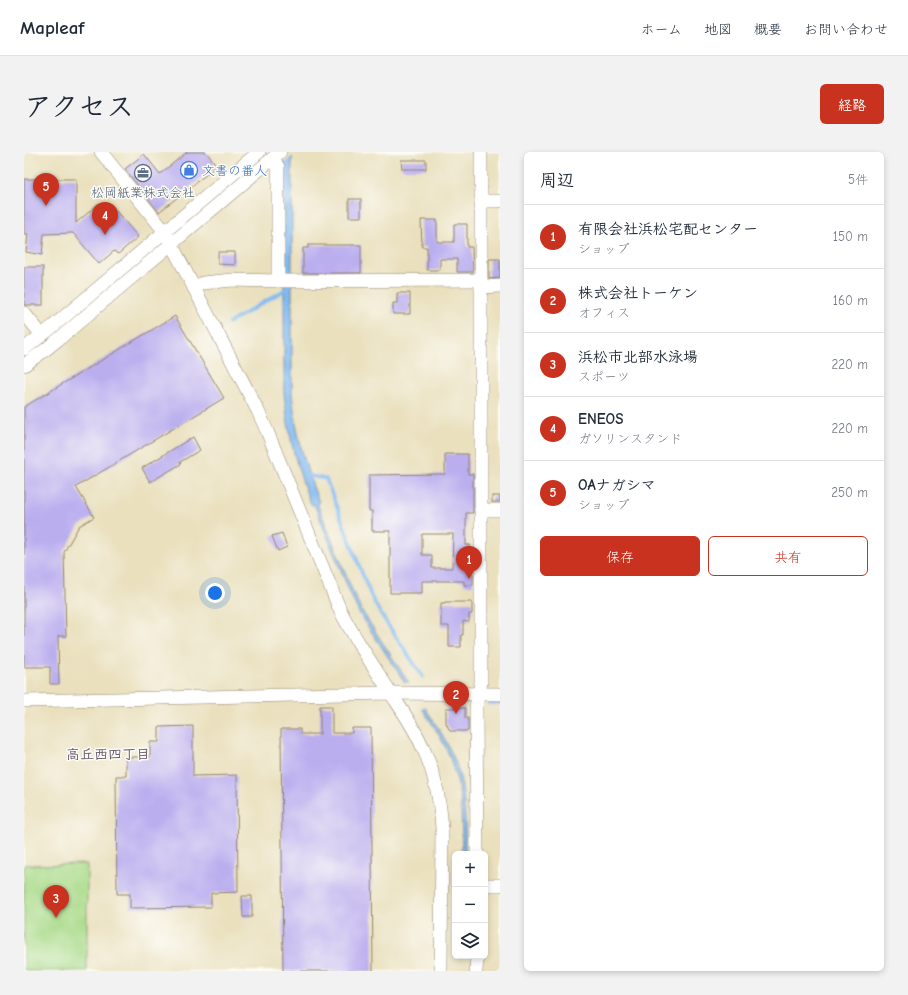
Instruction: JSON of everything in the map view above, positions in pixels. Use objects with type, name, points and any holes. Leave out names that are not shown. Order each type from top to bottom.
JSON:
[{"type":"street","points":[[101,152],[165,232],[263,421],[340,610],[351,631],[412,726],[423,747],[432,769],[438,792],[442,828],[441,971]]},
{"type":"street","points":[[24,349],[259,152]]},
{"type":"street","points":[[477,851],[476,707],[481,682],[481,152]]},
{"type":"street","points":[[24,365],[55,342],[276,155]]},
{"type":"street","points":[[276,155],[278,167],[279,281]]},
{"type":"street","points":[[481,201],[500,201]]},
{"type":"street","points":[[194,288],[203,283],[232,280],[481,283],[500,286]]},
{"type":"street","points":[[24,313],[42,335]]},
{"type":"street","points":[[481,510],[500,510]]},
{"type":"street","points":[[24,701],[391,693],[500,694]]},
{"type":"street","points":[[488,885],[500,885]]},
{"type":"street","points":[[476,959],[476,971]]},
{"type":"green space","points":[[87,864],[87,971],[24,971],[24,865]]},
{"type":"water","points":[[284,152],[292,152],[292,393],[301,448],[319,502],[317,503],[362,611],[437,726],[452,753],[459,771],[463,791],[465,851],[462,851],[461,802],[457,780],[450,758],[435,728],[359,613],[314,504],[311,505],[301,478],[293,450],[284,393]]},
{"type":"pier","points":[[282,152],[294,152],[294,155],[282,165]]},
{"type":"pier","points":[[410,682],[426,706],[420,710],[402,683]]},
{"type":"building","points":[[187,152],[206,152],[217,166],[159,212],[125,169],[144,154],[160,174]]},
{"type":"building","points":[[401,160],[426,160],[426,169],[402,169]]},
{"type":"building","points":[[24,179],[76,179],[76,223],[98,204],[111,205],[138,237],[118,254],[114,251],[99,264],[73,233],[44,234],[42,255],[26,252],[28,234],[24,234]]},
{"type":"building","points":[[349,199],[361,199],[361,217],[349,217]]},
{"type":"building","points":[[421,220],[437,220],[437,242],[454,242],[454,224],[467,224],[467,247],[472,247],[473,272],[457,272],[457,259],[440,259],[440,270],[427,270],[427,247],[422,247]]},
{"type":"building","points":[[308,245],[361,245],[361,273],[303,273],[303,248],[308,248]]},
{"type":"building","points":[[218,252],[235,252],[235,265],[218,264]]},
{"type":"building","points":[[489,259],[500,259],[500,278],[489,279]]},
{"type":"building","points":[[24,267],[43,267],[43,305],[24,305]]},
{"type":"building","points":[[397,293],[410,293],[410,314],[393,314],[393,303],[397,303]]},
{"type":"building","points":[[175,316],[224,398],[76,487],[94,517],[79,526],[64,552],[66,636],[58,636],[59,684],[50,684],[50,667],[24,667],[24,407]]},
{"type":"building","points":[[193,437],[200,450],[180,462],[181,464],[150,482],[142,468]]},
{"type":"building","points":[[445,454],[468,454],[468,474],[473,474],[473,513],[466,513],[466,545],[470,545],[469,570],[471,570],[471,574],[473,574],[473,585],[464,585],[464,581],[422,581],[422,593],[390,593],[390,531],[372,531],[372,511],[369,511],[369,475],[445,474]],"holes":[[[422,534],[453,534],[452,568],[432,568],[432,555],[422,555]]]},
{"type":"building","points":[[492,496],[500,496],[500,502],[492,502]]},
{"type":"building","points":[[282,533],[287,547],[278,551],[272,536]]},
{"type":"building","points":[[472,602],[472,614],[469,614],[469,622],[463,621],[461,647],[449,647],[449,626],[441,626],[441,603]]},
{"type":"building","points":[[320,706],[332,706],[332,733],[352,733],[352,728],[371,728],[373,971],[283,971],[281,729],[300,729],[300,734],[320,734]]},
{"type":"building","points":[[446,708],[465,708],[465,718],[468,718],[468,731],[450,731],[446,723]]},
{"type":"building","points":[[193,726],[193,776],[237,775],[238,892],[211,893],[211,907],[130,908],[130,894],[117,894],[116,776],[126,776],[126,757],[150,757],[150,742],[159,742],[159,727]]},
{"type":"building","points":[[242,896],[252,896],[252,917],[243,917]]},
{"type":"waterway","points":[[229,323],[286,289]]},
{"type":"waterway","points":[[305,475],[326,479],[371,596],[380,613],[423,677]]},
{"type":"waterway","points":[[489,703],[500,703]]},
{"type":"place","name":"文書の番人","points":[[189,170]]},
{"type":"place","name":"松岡紙業株式会社","points":[[143,173]]},
{"type":"place","name":"OAナガシマ","points":[[46,206]]},
{"type":"place","name":"ENEOS","points":[[105,235]]},
{"type":"place","name":"有限会社浜松宅配センター","points":[[469,579]]},
{"type":"place","name":"株式会社トーケン","points":[[456,714]]},
{"type":"place","name":"浜松市北部水泳場","points":[[56,918]]},
{"type":"district","name":"高丘西四丁目","points":[[108,754]]}]
